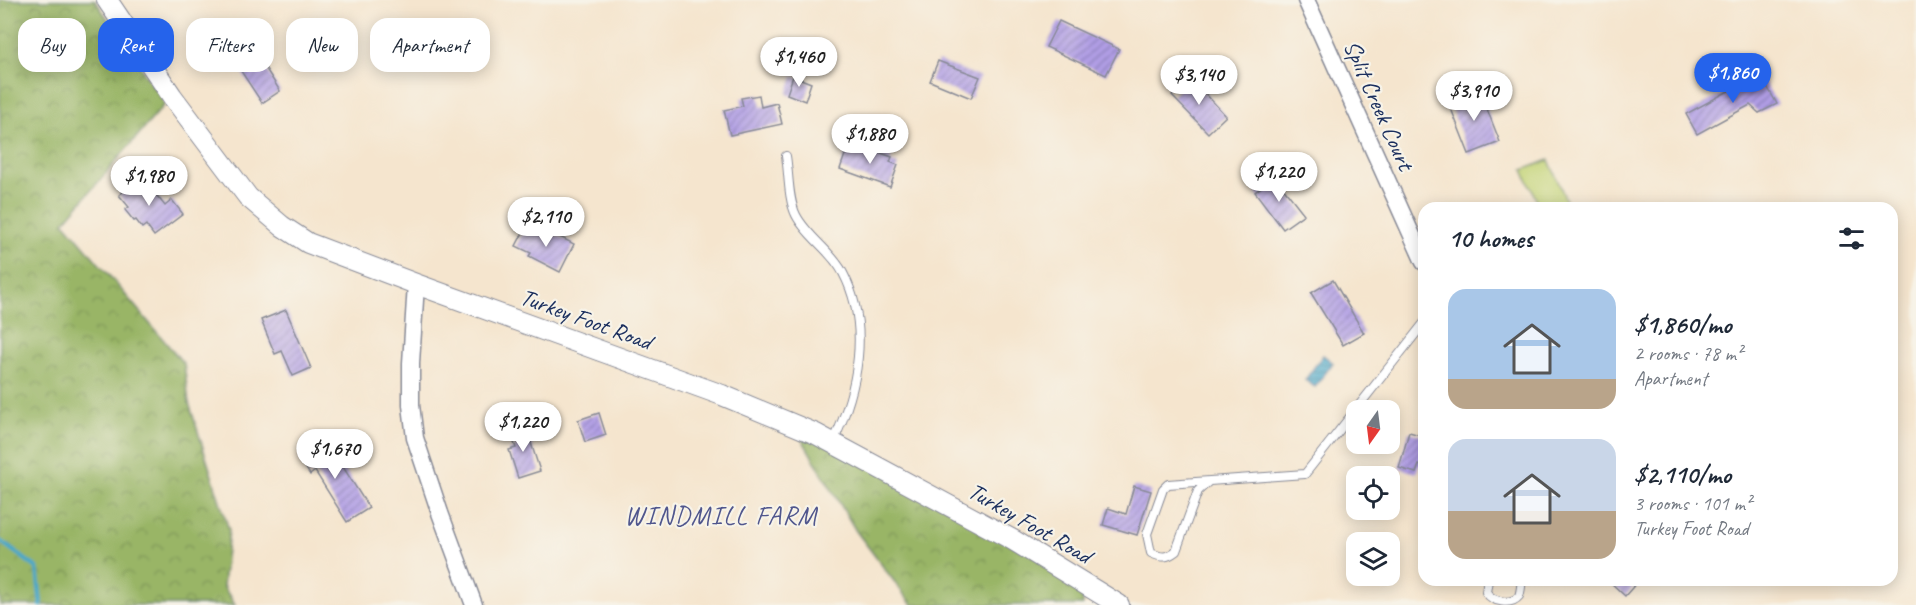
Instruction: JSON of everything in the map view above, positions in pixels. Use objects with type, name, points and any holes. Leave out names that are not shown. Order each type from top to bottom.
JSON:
[{"type":"street","name":"Turkey Foot Road","points":[[107,0],[172,96],[248,197],[282,226],[308,243],[722,395],[793,424],[833,442],[1013,540],[1119,605]]},
{"type":"street","name":"Split Creek Court","points":[[1306,0],[1418,249]]},
{"type":"street","points":[[416,284],[411,363],[411,405],[415,438],[474,605]]},
{"type":"lane","points":[[786,156],[796,214],[842,271],[856,307],[859,338],[858,365],[845,418],[833,442]]},
{"type":"lane","points":[[1208,482],[1198,491],[1176,551],[1169,556],[1161,557],[1151,553],[1147,534],[1163,489],[1168,484],[1305,474],[1418,330]]},
{"type":"lane","points":[[1487,586],[1486,592],[1491,600],[1501,604],[1515,601],[1521,586]]},
{"type":"green space","points":[[0,0],[95,0],[107,18],[98,18],[98,72],[143,72],[165,104],[64,222],[184,364],[189,403],[229,530],[223,586],[235,605],[0,605]]},
{"type":"green space","points":[[1549,160],[1567,202],[1537,202],[1523,170]]},
{"type":"green space","points":[[793,424],[1081,582],[1083,605],[912,605],[856,531]]},
{"type":"water","points":[[1323,355],[1333,363],[1315,387],[1305,380]]},
{"type":"building","points":[[1059,21],[1119,49],[1106,75],[1046,47]]},
{"type":"building","points":[[938,61],[980,77],[971,98],[930,81]]},
{"type":"building","points":[[242,72],[268,72],[280,91],[262,103]]},
{"type":"building","points":[[1760,74],[1777,104],[1759,113],[1750,105],[1697,134],[1686,114]]},
{"type":"building","points":[[793,76],[811,83],[805,101],[787,94]]},
{"type":"building","points":[[1191,78],[1226,116],[1208,133],[1172,96]]},
{"type":"building","points":[[1479,89],[1500,142],[1469,154],[1448,101]]},
{"type":"building","points":[[759,95],[761,107],[777,103],[782,124],[730,135],[724,110],[743,106],[741,98]]},
{"type":"building","points":[[865,143],[882,149],[881,153],[892,157],[890,162],[898,165],[890,187],[840,169],[847,149],[861,154]]},
{"type":"building","points":[[142,177],[165,206],[172,200],[183,214],[154,236],[146,225],[142,228],[136,220],[134,221],[125,210],[129,207],[119,195]]},
{"type":"building","points":[[1275,177],[1304,214],[1283,229],[1255,192]]},
{"type":"building","points":[[526,227],[540,234],[542,228],[574,244],[560,272],[529,256],[531,253],[516,246]]},
{"type":"building","points":[[1333,280],[1364,333],[1343,345],[1311,293]]},
{"type":"building","points":[[286,310],[311,368],[293,376],[282,351],[275,354],[261,320]]},
{"type":"building","points":[[599,413],[606,435],[585,442],[578,420]]},
{"type":"building","points":[[525,424],[540,471],[518,478],[509,450],[516,448],[509,429]]},
{"type":"building","points":[[1409,432],[1418,434],[1416,473],[1400,468],[1400,466]]},
{"type":"building","points":[[326,440],[369,508],[347,522],[315,471],[310,475],[299,457]]},
{"type":"building","points":[[1134,486],[1151,491],[1137,535],[1103,525],[1108,508],[1126,514]]},
{"type":"building","points":[[1614,586],[1634,586],[1625,596]]},
{"type":"waterway","points":[[0,541],[37,568],[41,605]]},
{"type":"district","name":"WINDMILL FARM","points":[[721,515]]}]
